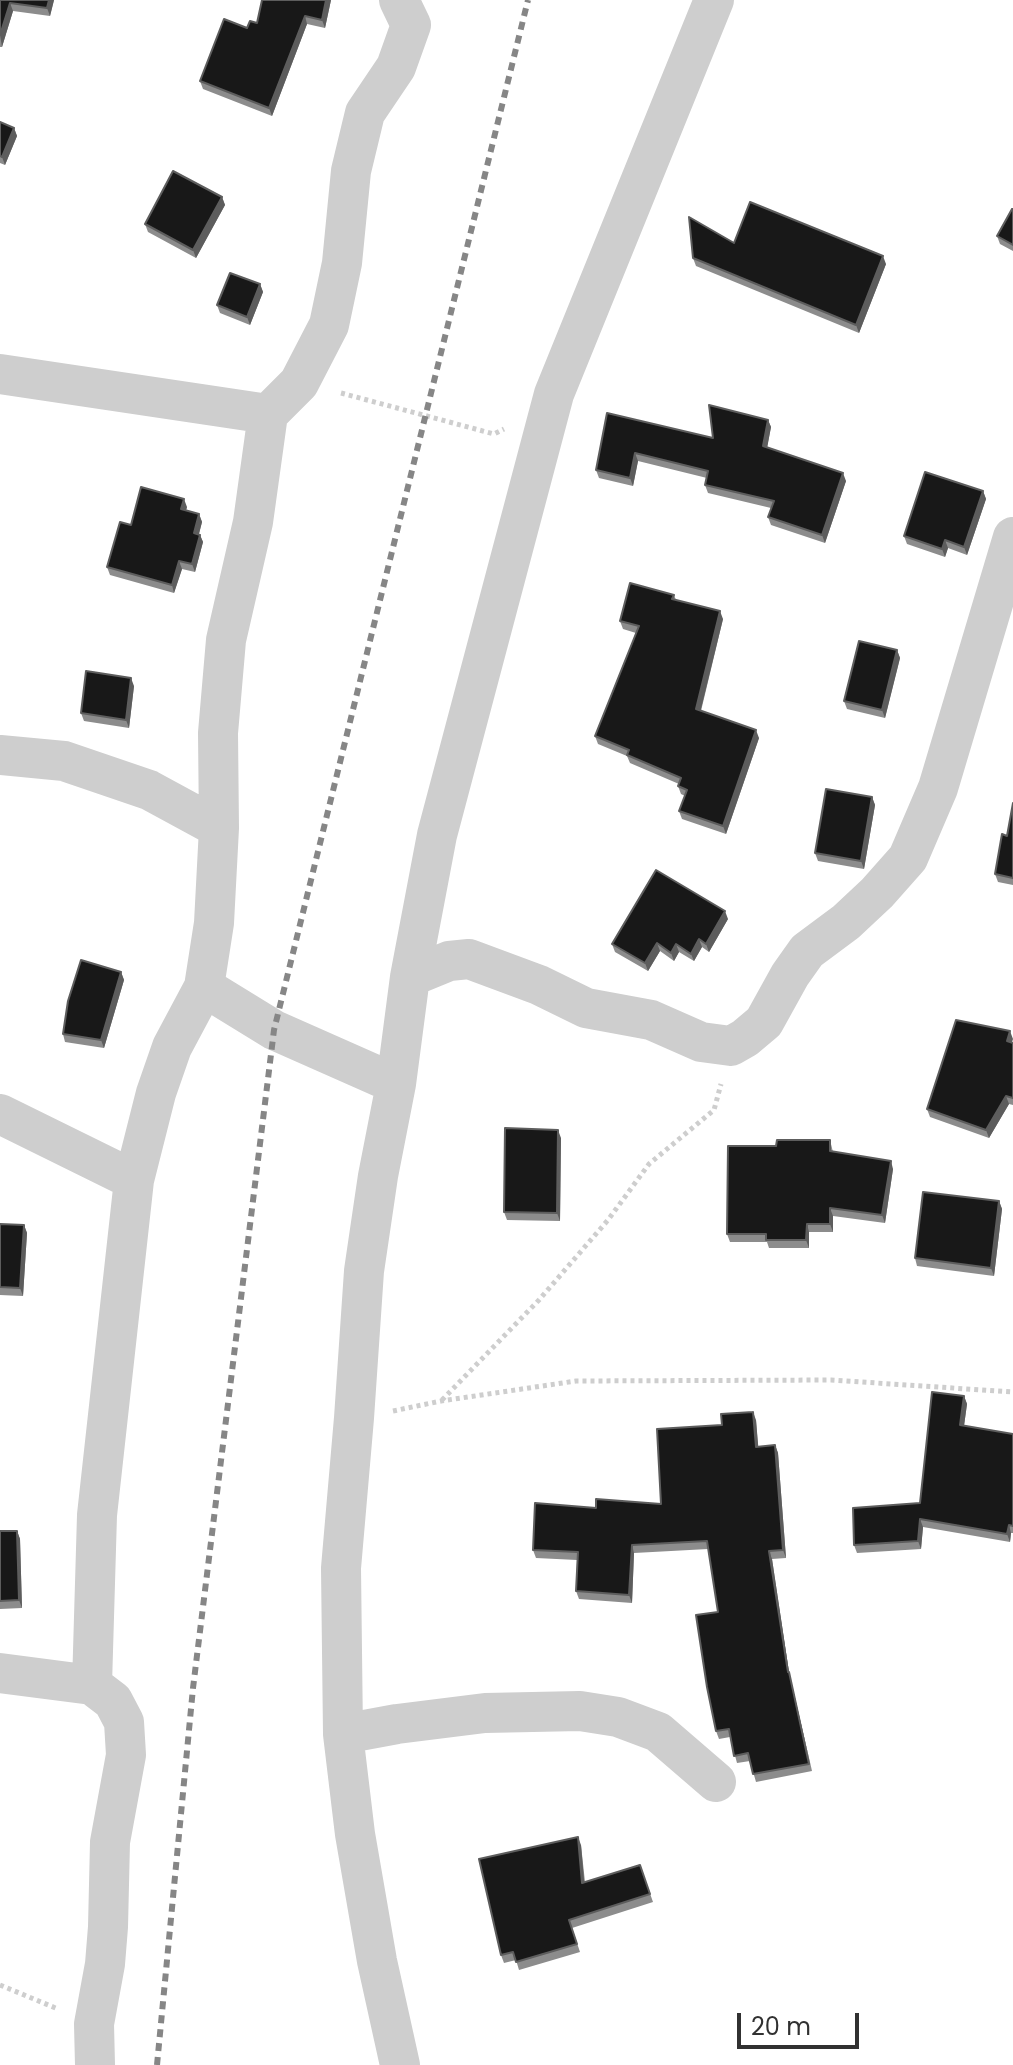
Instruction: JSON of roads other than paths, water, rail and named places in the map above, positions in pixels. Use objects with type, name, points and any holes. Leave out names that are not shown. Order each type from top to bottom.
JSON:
[{"type":"street","points":[[92,1685],[97,1515],[134,1180],[156,1093],[172,1047],[204,987],[214,923],[219,828],[218,733],[226,640],[253,522],[268,414],[299,383],[329,325],[342,263],[351,171],[365,113],[396,67],[411,25],[399,0]]},
{"type":"street","points":[[400,2065],[377,1961],[355,1834],[343,1734],[341,1568],[364,1271],[378,1176],[437,835],[554,394],[714,0]]},
{"type":"street","points":[[0,374],[268,414]]},
{"type":"street","points":[[410,977],[449,961],[469,959],[539,985],[586,1008],[651,1020],[701,1042],[731,1046],[745,1038],[764,1022],[807,951],[846,922],[908,858],[938,788],[1013,537]]},
{"type":"street","points":[[0,755],[64,761],[149,790],[219,828]]},
{"type":"street","points":[[204,987],[274,1030],[396,1084]]},
{"type":"street","points":[[0,1114],[134,1180]]},
{"type":"street","points":[[0,1673],[92,1685],[113,1701],[124,1722],[126,1755],[110,1842],[105,1964],[94,2024],[95,2065]]},
{"type":"street","points":[[343,1734],[485,1713],[580,1711],[618,1717],[658,1732],[716,1782]]},
{"type":"railway","points":[[157,2065],[193,1688],[274,1030],[528,0]]}]
